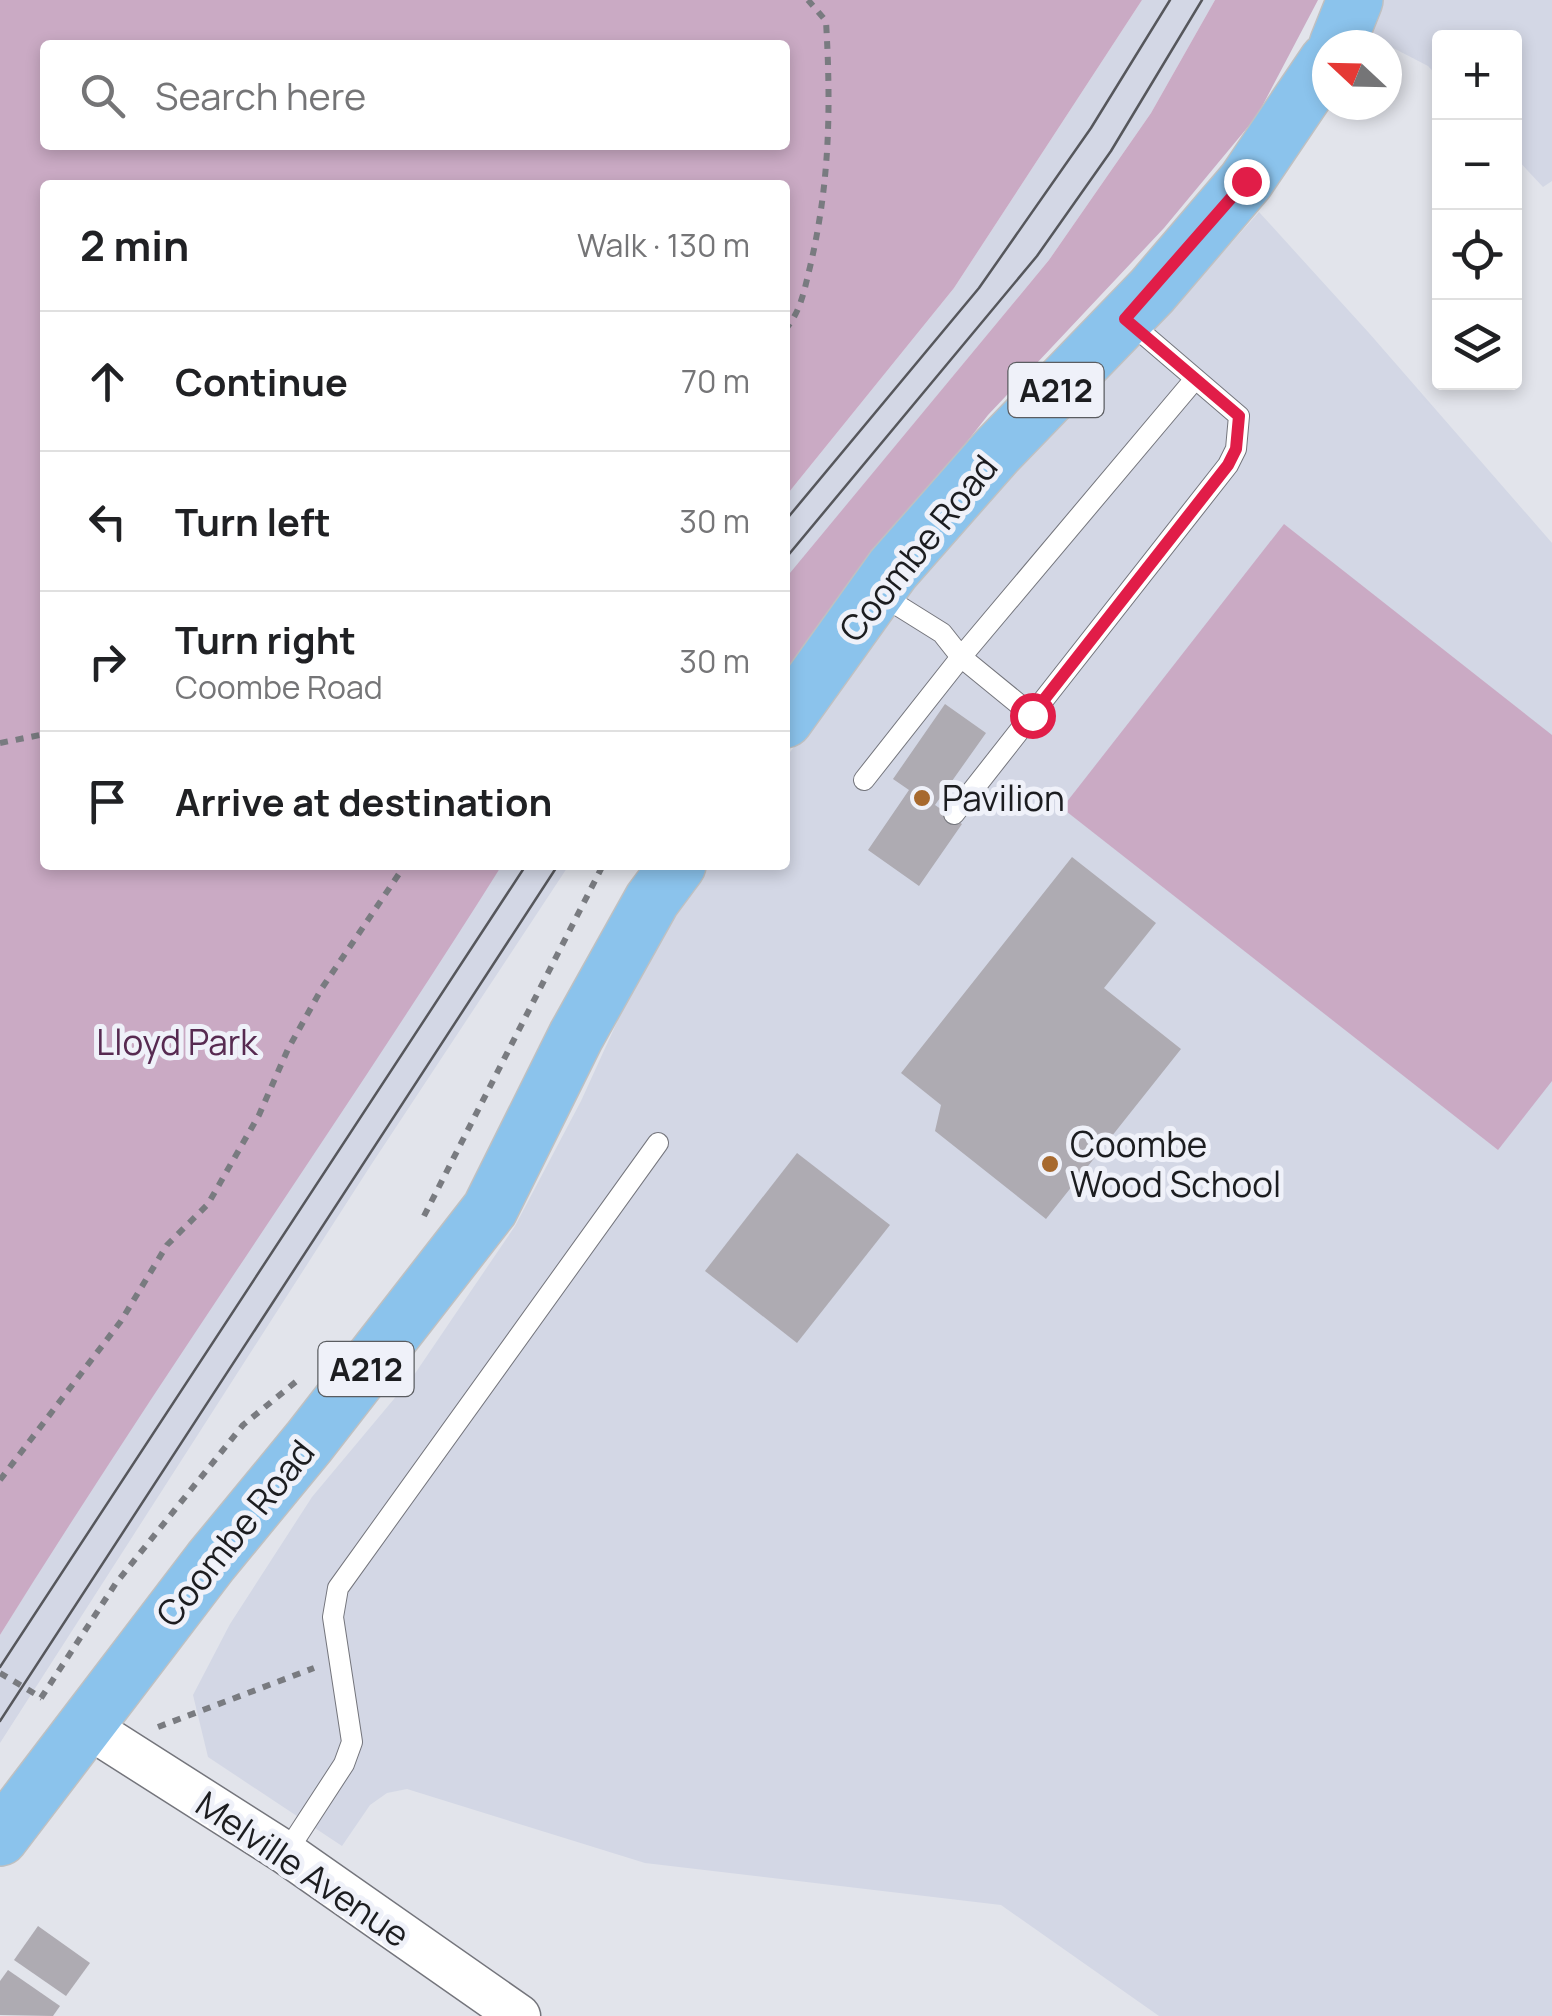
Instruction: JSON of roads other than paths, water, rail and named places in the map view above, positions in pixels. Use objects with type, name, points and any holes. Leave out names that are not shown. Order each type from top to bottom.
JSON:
[{"type":"main road","points":[[1343,30],[1355,0]]},
{"type":"main road","name":"Coombe Road","points":[[790,713],[877,592],[996,452],[1125,319],[1246,181],[1312,82]]},
{"type":"main road","name":"Coombe Road","points":[[0,1838],[63,1711],[490,1209],[576,1036],[652,900],[674,870]]},
{"type":"street","name":"Melville Avenue","points":[[63,1711],[286,1853],[498,2010]]},
{"type":"lane","points":[[954,814],[1228,465],[1236,449],[1239,416],[1125,319]]},
{"type":"lane","points":[[864,780],[1195,379]]},
{"type":"lane","points":[[877,592],[942,633],[962,657],[1032,715]]},
{"type":"lane","points":[[286,1853],[344,1764],[352,1742],[333,1617],[338,1588],[658,1143]]},
{"type":"tram line","points":[[790,515],[979,288],[1091,128],[1170,0]]},
{"type":"tram line","points":[[790,553],[1037,256],[1111,151],[1202,0]]},
{"type":"tram line","points":[[0,1667],[523,870]]},
{"type":"tram line","points":[[0,1721],[555,870]]},
{"type":"place","name":"Pavilion","points":[[922,798]]},
{"type":"place","name":"Coombe Wood School","points":[[1050,1164]]},
{"type":"park label","name":"Lloyd Park","points":[[177,1042]]}]
